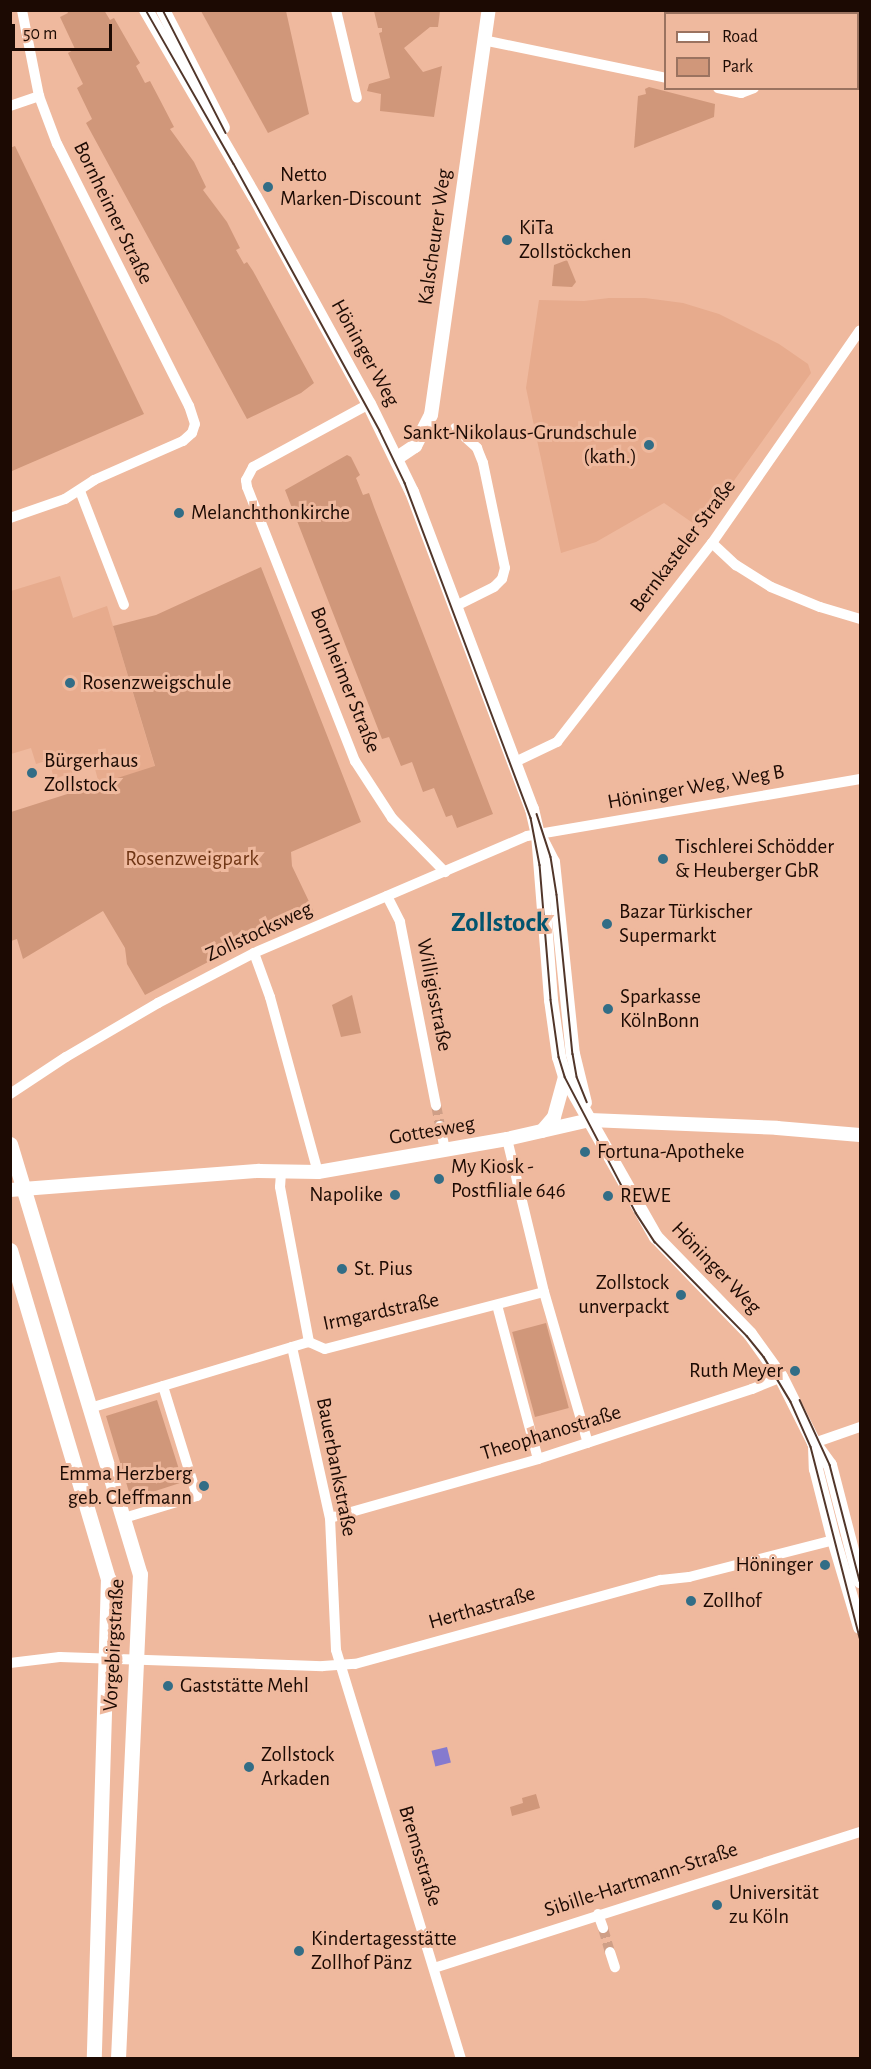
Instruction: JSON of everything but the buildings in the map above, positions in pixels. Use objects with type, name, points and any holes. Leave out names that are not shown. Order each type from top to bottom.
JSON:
[{"type":"main road","name":"Vorgebirgstraße","points":[[10,1144],[17,1189],[90,1408],[140,1574],[118,2058]]},
{"type":"main road","name":"Vorgebirgstraße","points":[[10,1251],[108,1578],[108,1657],[101,1778],[94,2058]]},
{"type":"street","name":"Bornheimer Straße","points":[[22,10],[39,96],[57,144],[189,406],[195,424],[192,434],[183,441],[94,480],[80,491]]},
{"type":"street","name":"Höninger Weg","points":[[146,10],[235,161],[397,458],[515,762],[538,834],[553,862],[573,1054],[590,1120]]},
{"type":"street","name":"Höninger Weg","points":[[163,10],[223,127],[235,161]]},
{"type":"street","points":[[336,10],[357,98]]},
{"type":"street","name":"Kalscheurer Weg","points":[[397,458],[415,446],[431,416],[489,10]]},
{"type":"street","points":[[483,40],[664,78]]},
{"type":"street","points":[[727,90],[741,93],[749,90]]},
{"type":"street","points":[[10,106],[39,96]]},
{"type":"street","name":"Bernkasteler Straße","points":[[515,762],[557,742],[712,543],[861,330]]},
{"type":"street","name":"Bornheimer Straße","points":[[369,404],[253,467],[246,480],[252,501],[355,761],[392,818],[445,872]]},
{"type":"street","points":[[455,428],[477,448],[483,463],[505,568],[502,579],[494,587],[456,606]]},
{"type":"street","points":[[10,518],[80,491],[124,605]]},
{"type":"street","points":[[712,543],[736,565],[771,587],[820,607],[861,619]]},
{"type":"street","name":"Höninger Weg, Weg B","points":[[538,834],[861,779]]},
{"type":"street","name":"Höninger Weg","points":[[538,834],[547,962],[559,1057],[565,1077],[656,1238],[750,1334],[781,1377],[814,1443],[830,1465],[861,1581]]},
{"type":"street","name":"Zollstocksweg","points":[[10,1094],[66,1057],[158,1003],[255,954],[387,896],[538,834]]},
{"type":"street","name":"Willigisstraße","points":[[387,896],[400,922],[436,1105]]},
{"type":"street","points":[[255,954],[270,997],[318,1172]]},
{"type":"street","points":[[542,1131],[554,1118],[565,1077]]},
{"type":"street","name":"Gottesweg","points":[[17,1189],[259,1171],[318,1172],[507,1139],[590,1120],[777,1128],[861,1135]]},
{"type":"street","points":[[440,1126],[445,1150]]},
{"type":"street","points":[[507,1139],[544,1292],[588,1443]]},
{"type":"street","points":[[281,1173],[280,1187],[309,1341]]},
{"type":"street","name":"Irmgardstraße","points":[[90,1408],[309,1341],[325,1348],[544,1292]]},
{"type":"street","points":[[497,1305],[538,1460]]},
{"type":"street","name":"Bauerbankstraße","points":[[292,1347],[330,1518],[336,1650],[340,1666]]},
{"type":"street","name":"Theophanostraße","points":[[330,1518],[538,1460],[752,1389],[781,1377]]},
{"type":"street","points":[[124,1518],[197,1496],[164,1386]]},
{"type":"street","points":[[814,1443],[861,1427]]},
{"type":"street","name":"Höninger Weg","points":[[814,1443],[816,1469],[834,1540],[861,1627]]},
{"type":"street","name":"Herthastraße","points":[[10,1663],[60,1657],[108,1657],[340,1666],[661,1580],[689,1577],[834,1540]]},
{"type":"street","name":"Bremsstraße","points":[[340,1666],[461,2058]]},
{"type":"street","name":"Sibille-Hartmann-Straße","points":[[434,1968],[861,1832]]},
{"type":"street","points":[[598,1914],[603,1928]]},
{"type":"street","points":[[610,1952],[615,1967]]},
{"type":"shaded area","name":"Sankt-Nikolaus-Grundschule (kath.)","points":[[645,298],[683,303],[719,314],[779,344],[808,364],[811,373],[700,528],[664,503],[596,542],[561,553],[526,388],[539,300],[584,301]]},
{"type":"shaded area","name":"Rosenzweigschule","points":[[60,576],[73,618],[107,606],[155,767],[99,784],[94,765],[54,779],[49,760],[36,764],[31,748],[11,754],[11,591]]},
{"type":"shaded area","points":[[447,1747],[451,1763],[435,1766],[431,1751]]},
{"type":"green space","points":[[104,10],[110,20],[114,18],[140,63],[136,66],[145,83],[150,81],[174,127],[170,129],[194,162],[206,187],[203,190],[227,222],[240,248],[236,250],[244,264],[247,262],[253,271],[314,383],[301,393],[247,419],[86,123],[92,119],[77,88],[83,84],[68,53],[75,49],[60,17],[68,13],[67,11]]},
{"type":"green space","points":[[201,11],[286,11],[309,114],[268,133]]},
{"type":"green space","points":[[374,11],[440,11],[438,27],[430,27],[404,48],[423,72],[442,66],[434,117],[380,111],[381,94],[367,91],[369,84],[390,78],[379,33],[382,32],[382,28],[378,28]]},
{"type":"green space","points":[[649,87],[715,104],[714,117],[634,148],[638,96],[646,94],[645,89]]},
{"type":"green space","points":[[15,146],[144,414],[12,471],[10,148]]},
{"type":"green space","points":[[567,260],[576,282],[572,287],[552,286],[554,265]]},
{"type":"green space","points":[[347,455],[351,457],[360,475],[356,478],[363,495],[369,493],[493,814],[457,828],[452,815],[446,817],[434,788],[423,792],[412,762],[401,766],[389,737],[382,739],[285,490]]},
{"type":"green space","name":"Rosenzweigpark","points":[[261,567],[361,822],[291,852],[292,866],[314,912],[254,938],[145,995],[127,964],[125,948],[103,911],[23,959],[17,939],[11,941],[11,812],[155,766],[113,626],[156,615]]},
{"type":"green space","points":[[352,995],[361,1033],[341,1037],[332,1005]]},
{"type":"green space","points":[[546,1323],[569,1408],[535,1417],[512,1332]]},
{"type":"green space","points":[[157,1400],[183,1482],[140,1496],[137,1489],[129,1492],[106,1416]]},
{"type":"green space","points":[[536,1794],[540,1808],[512,1816],[510,1807],[523,1803],[522,1798]]},
{"type":"tunnel","points":[[436,1105],[440,1126]]},
{"type":"tunnel","points":[[603,1928],[610,1952]]},
{"type":"tram line","points":[[146,10],[234,164],[380,431],[405,483],[531,818],[540,865],[551,1000],[559,1057],[565,1077],[636,1213],[655,1242],[747,1336],[764,1357],[791,1402],[811,1447],[860,1638]]},
{"type":"tram line","points":[[163,10],[226,133]]},
{"type":"tram line","points":[[537,814],[551,857],[573,1054],[577,1077],[587,1102]]},
{"type":"tram line","points":[[800,1400],[830,1465],[860,1581]]},
{"type":"place","name":"Netto Marken-Discount","points":[[268,187]]},
{"type":"place","name":"KiTa Zollstöckchen","points":[[507,240]]},
{"type":"place","name":"Sankt-Nikolaus-Grundschule (kath.)","points":[[649,445]]},
{"type":"place","name":"Melanchthonkirche","points":[[179,513]]},
{"type":"place","name":"Rosenzweigschule","points":[[70,683]]},
{"type":"place","name":"Bürgerhaus Zollstock","points":[[32,773]]},
{"type":"place","name":"Tischlerei Schödder & Heuberger GbR","points":[[663,859]]},
{"type":"place","name":"Bazar Türkischer Supermarkt","points":[[607,924]]},
{"type":"place","name":"Sparkasse KölnBonn","points":[[608,1009]]},
{"type":"place","name":"Fortuna-Apotheke","points":[[585,1152]]},
{"type":"place","name":"My Kiosk - Postfiliale 646","points":[[439,1179]]},
{"type":"place","name":"Napolike","points":[[395,1195]]},
{"type":"place","name":"REWE","points":[[608,1196]]},
{"type":"place","name":"St. Pius","points":[[342,1269]]},
{"type":"place","name":"Zollstock unverpackt","points":[[681,1295]]},
{"type":"place","name":"Ruth Meyer","points":[[795,1371]]},
{"type":"place","name":"Emma Herzberg geb. Cleffmann","points":[[204,1486]]},
{"type":"place","name":"Höninger","points":[[825,1565]]},
{"type":"place","name":"Zollhof","points":[[691,1601]]},
{"type":"place","name":"Gaststätte Mehl","points":[[168,1686]]},
{"type":"place","name":"Zollstock Arkaden","points":[[249,1767]]},
{"type":"place","name":"Universität zu Köln","points":[[717,1905]]},
{"type":"place","name":"Kindertagesstätte Zollhof Pänz","points":[[299,1951]]},
{"type":"district","name":"Zollstock","points":[[500,923]]}]
